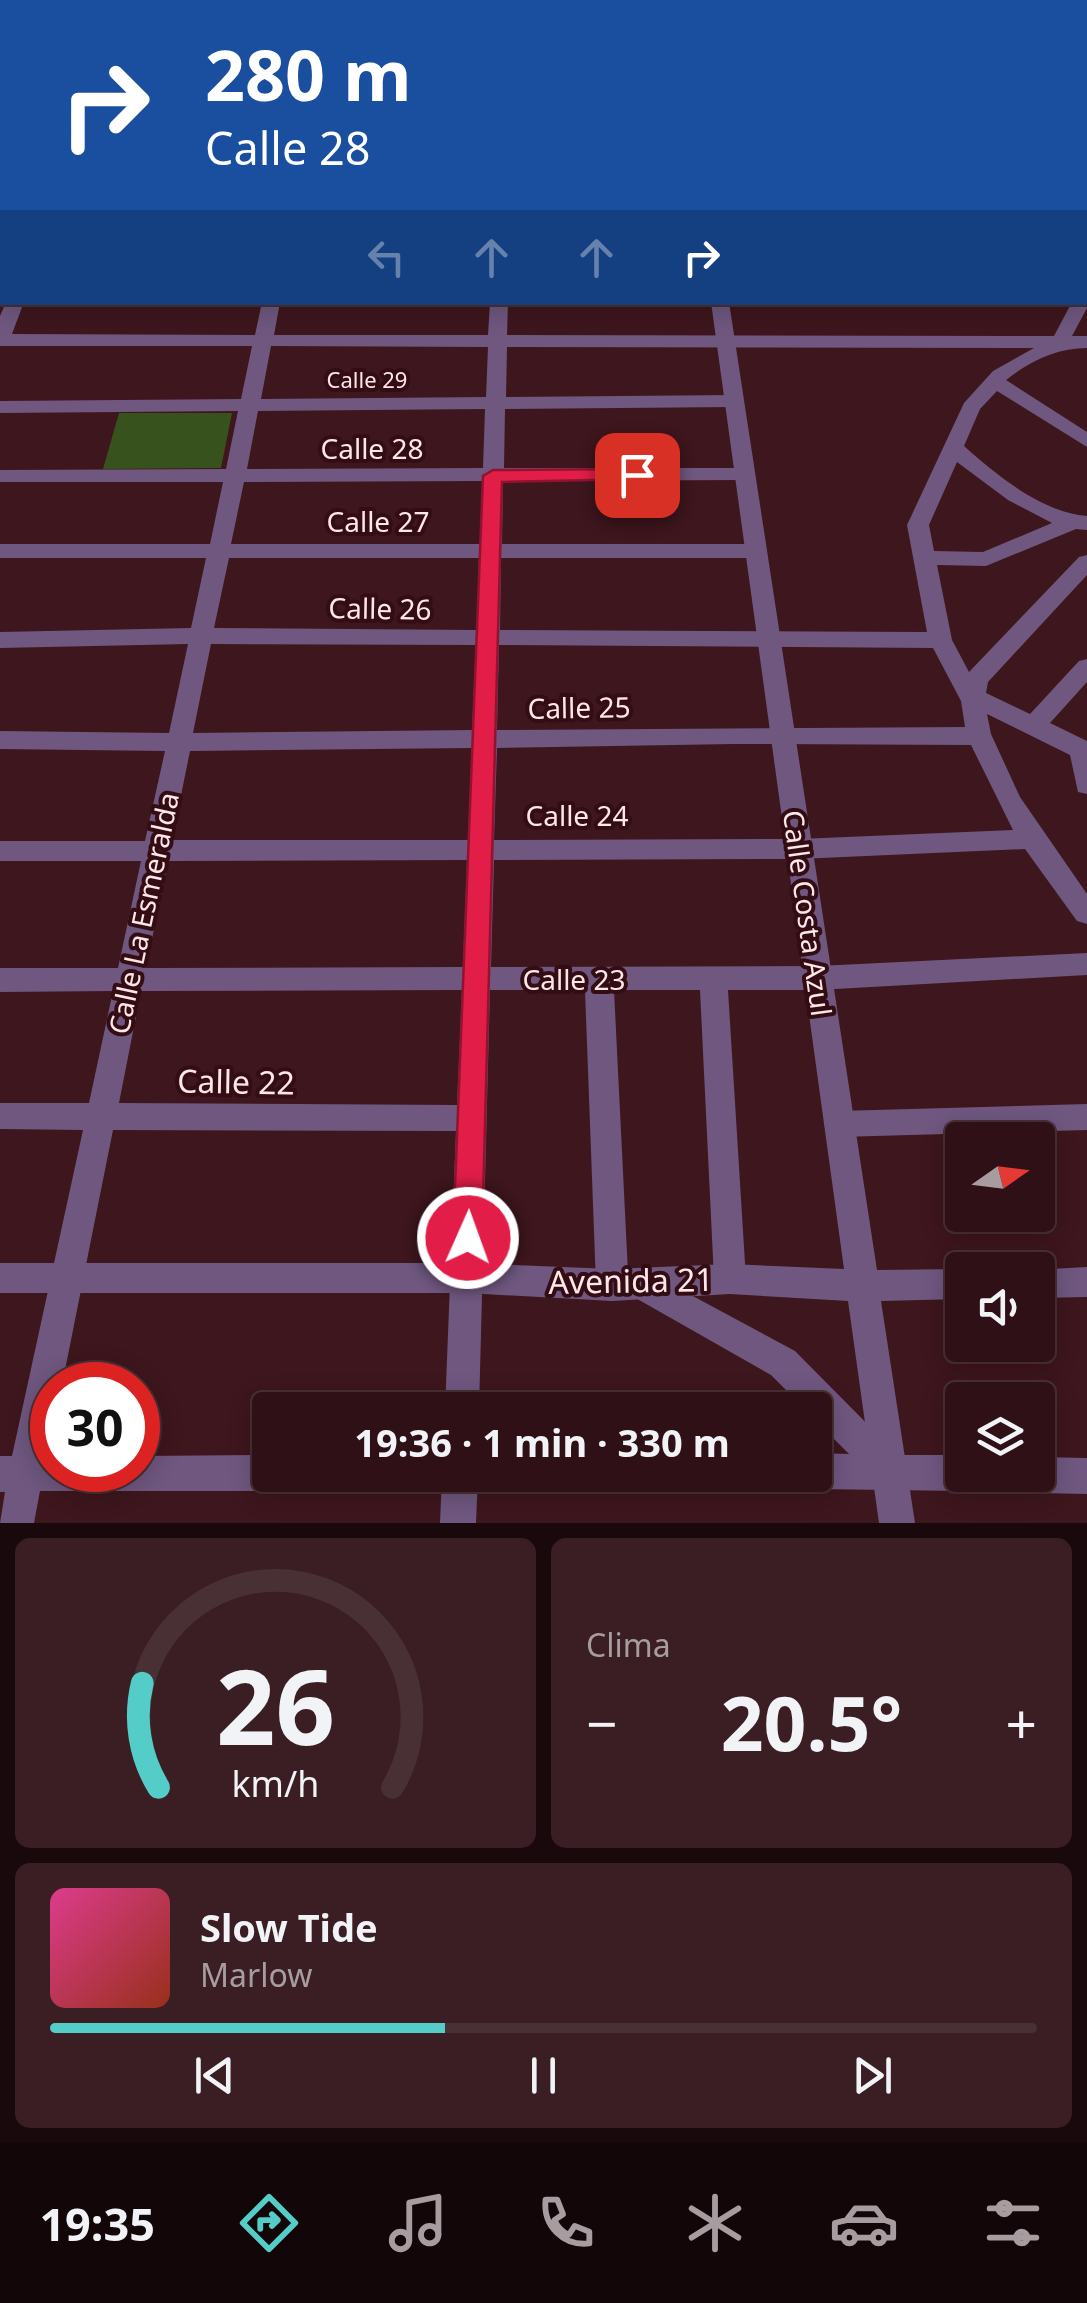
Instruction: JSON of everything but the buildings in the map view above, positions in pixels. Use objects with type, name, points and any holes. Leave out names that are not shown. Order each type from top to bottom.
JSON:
[{"type":"street","points":[[14,305],[0,340],[1087,342]]},
{"type":"street","name":"Calle La Esmeralda","points":[[16,1523],[13,1474],[68,1276],[270,305]]},
{"type":"street","points":[[463,1392],[498,305]]},
{"type":"street","name":"Calle Costa Azul","points":[[720,305],[897,1523]]},
{"type":"street","points":[[1079,305],[1059,344],[1018,362],[971,406],[918,525],[940,640],[970,694],[972,714],[999,784],[1059,882],[1087,913]]},
{"type":"street","points":[[1059,344],[1087,360]]},
{"type":"street","points":[[995,381],[1087,441]]},
{"type":"street","name":"Calle 29","points":[[0,407],[734,401]]},
{"type":"street","points":[[952,446],[982,474],[1079,523]]},
{"type":"street","name":"Calle 28","points":[[0,476],[745,474]]},
{"type":"street","points":[[923,558],[986,559],[1079,523]]},
{"type":"street","name":"Calle 27","points":[[0,552],[756,551]]},
{"type":"street","points":[[970,694],[976,680],[1087,562]]},
{"type":"street","name":"Calle 26","points":[[0,640],[201,636],[940,640]]},
{"type":"street","points":[[1034,726],[1087,667]]},
{"type":"street","points":[[970,694],[1084,750],[1087,785]]},
{"type":"street","name":"Calle 25","points":[[0,740],[179,744],[782,732],[980,736]]},
{"type":"street","name":"Calle 24","points":[[0,851],[480,846],[799,849],[1033,839]]},
{"type":"street","name":"Calle 23","points":[[0,980],[818,978],[1087,964]]},
{"type":"street","points":[[713,978],[730,1279]]},
{"type":"street","points":[[598,979],[625,1284],[783,1362],[890,1471]]},
{"type":"street","name":"Calle 22","points":[[0,1116],[472,1118]]},
{"type":"street","points":[[839,1124],[1087,1117]]},
{"type":"street","name":"Avenida 21","points":[[0,1278],[466,1278],[625,1284],[730,1279],[862,1286],[945,1284]]},
{"type":"street","points":[[1055,1283],[1087,1282]]},
{"type":"street","points":[[832,1471],[945,1473]]},
{"type":"street","points":[[13,1474],[252,1473]]},
{"type":"street","points":[[1055,1475],[1087,1476]]},
{"type":"street","points":[[458,1523],[459,1492]]},
{"type":"green space","points":[[119,413],[232,413],[221,468],[103,469]]},
{"type":"route","points":[[468,1238],[493,476],[637,475]]}]
